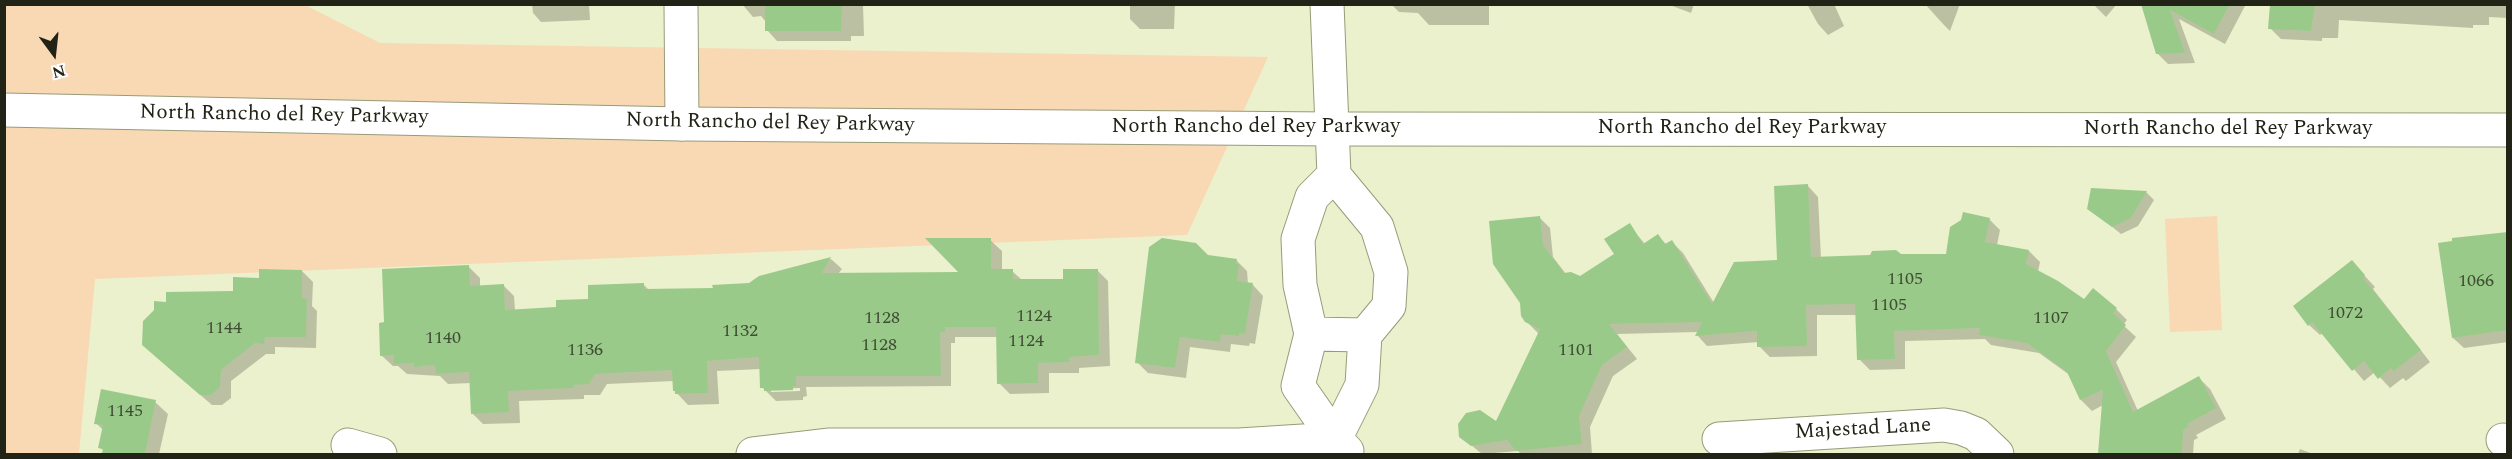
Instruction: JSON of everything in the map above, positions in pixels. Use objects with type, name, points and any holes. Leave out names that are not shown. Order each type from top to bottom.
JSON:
[{"type":"street","points":[[681,4],[682,124]]},
{"type":"street","points":[[1327,4],[1335,175],[1377,227],[1391,272],[1389,306],[1365,335],[1362,385],[1343,447]]},
{"type":"street","name":"North Rancho del Rey Parkway","points":[[4,110],[682,124],[1333,129],[2508,130]]},
{"type":"street","points":[[1335,175],[1312,197],[1298,239],[1300,285],[1311,334],[1298,386],[1343,447]]},
{"type":"street","points":[[1311,334],[1365,335]]},
{"type":"street","name":"Majestad Lane","points":[[1719,439],[1944,425],[1976,434],[1997,454]]},
{"type":"street","points":[[348,445],[380,454]]},
{"type":"street","points":[[753,454],[830,445],[1343,447]]},
{"type":"shaded area","points":[[4,5],[305,5],[380,43],[1268,57],[1187,235],[95,279],[79,454],[5,454]]},
{"type":"shaded area","points":[[2217,216],[2222,330],[2170,332],[2165,219]]},
{"type":"building","points":[[765,4],[842,4],[841,31],[765,31]]},
{"type":"building","points":[[2141,4],[2230,4],[2214,34],[2170,10],[2185,53],[2156,54]]},
{"type":"building","points":[[2270,4],[2315,4],[2311,31],[2268,29]]},
{"type":"building","points":[[1808,184],[1811,257],[1870,255],[1872,251],[1896,250],[1901,254],[1946,254],[1950,227],[1961,220],[1963,212],[1990,218],[1985,242],[2029,250],[2026,264],[2058,281],[2084,299],[2093,288],[2117,308],[2113,313],[2126,325],[2106,351],[2133,412],[2199,376],[2216,408],[2187,424],[2188,427],[2183,430],[2182,454],[2098,454],[2103,390],[2080,400],[2067,372],[2027,343],[1979,335],[1980,328],[1894,331],[1895,359],[1857,360],[1855,304],[1806,305],[1807,346],[1757,347],[1757,331],[1695,336],[1702,322],[1609,324],[1627,347],[1602,365],[1579,416],[1582,444],[1516,451],[1507,440],[1471,446],[1459,437],[1458,424],[1466,413],[1480,410],[1496,421],[1540,329],[1525,322],[1521,316],[1520,303],[1493,264],[1489,221],[1540,216],[1543,245],[1564,273],[1571,272],[1580,276],[1614,254],[1604,239],[1630,223],[1643,244],[1658,234],[1665,244],[1672,240],[1712,304],[1734,262],[1777,260],[1774,186]]},
{"type":"building","points":[[2091,188],[2147,191],[2131,218],[2112,227],[2087,209]]},
{"type":"building","points":[[2508,232],[2508,330],[2452,338],[2438,243],[2452,241],[2452,238]]},
{"type":"building","points":[[925,238],[991,238],[991,269],[1013,269],[1013,279],[1063,279],[1063,269],[1098,269],[1099,355],[1069,357],[1069,362],[1038,363],[1038,383],[997,384],[996,327],[945,327],[945,332],[940,333],[941,376],[796,376],[796,386],[793,386],[793,390],[764,391],[764,388],[760,388],[759,357],[707,361],[708,393],[675,394],[672,370],[595,374],[589,384],[573,385],[574,388],[508,391],[509,412],[471,414],[469,372],[436,374],[435,365],[414,367],[414,363],[394,364],[394,355],[380,356],[379,323],[384,322],[382,269],[469,265],[470,286],[504,284],[505,310],[556,307],[556,300],[588,299],[588,285],[644,283],[644,289],[713,288],[712,285],[749,283],[759,276],[831,257],[822,273],[958,272]]},
{"type":"building","points":[[1162,238],[1196,243],[1208,255],[1237,259],[1236,264],[1239,264],[1237,281],[1253,283],[1245,334],[1239,333],[1239,336],[1221,334],[1220,342],[1180,337],[1175,368],[1135,363],[1149,247]]},
{"type":"building","points":[[2352,260],[2365,275],[2363,278],[2421,350],[2394,371],[2391,368],[2378,379],[2364,361],[2352,371],[2312,322],[2308,326],[2293,306]]},
{"type":"building","points":[[259,269],[302,270],[302,298],[307,299],[306,337],[265,337],[264,344],[255,343],[221,370],[220,387],[211,395],[200,395],[142,345],[143,321],[154,310],[154,301],[166,302],[166,292],[233,291],[233,277],[259,278]]},
{"type":"building","points":[[101,389],[156,400],[145,454],[102,454],[103,449],[98,448],[103,425],[94,424]]}]
